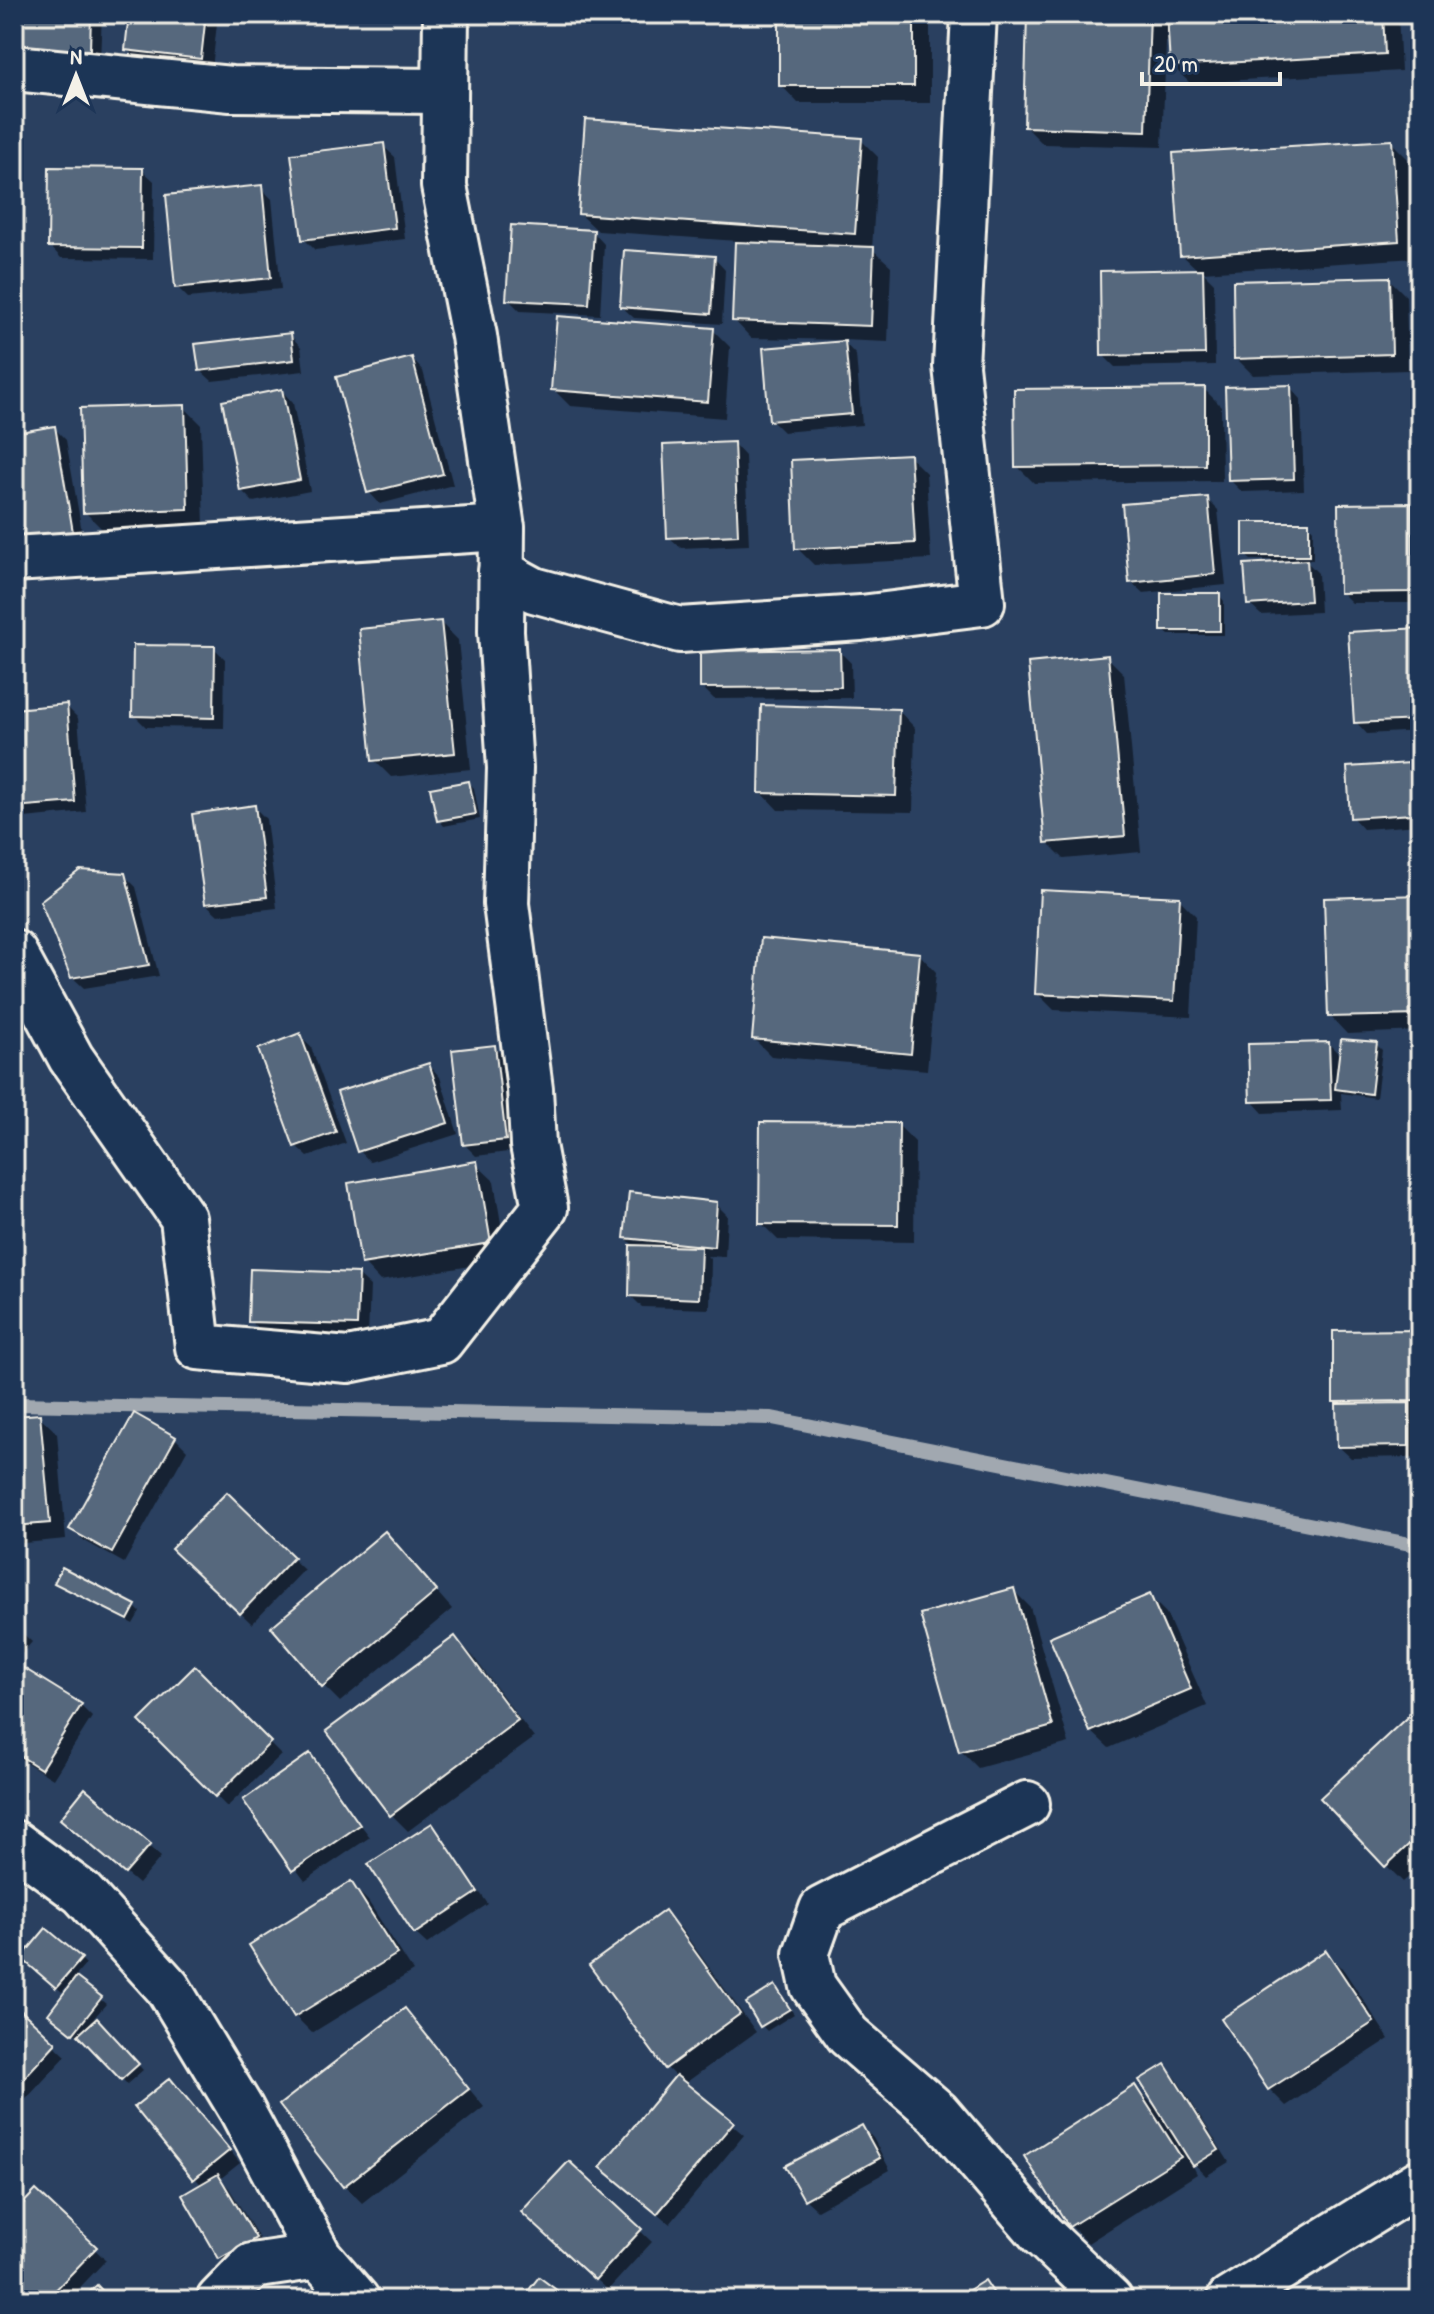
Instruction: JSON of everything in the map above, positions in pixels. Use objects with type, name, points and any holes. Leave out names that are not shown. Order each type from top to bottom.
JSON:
[{"type":"street","points":[[14,953],[71,1058],[183,1218],[198,1347],[348,1360],[441,1341],[545,1208],[533,1145],[530,1089],[506,904],[510,768],[501,631],[502,528],[474,336],[444,186],[446,14]]},
{"type":"street","points":[[501,572],[534,590],[680,630],[861,618],[982,603],[956,366],[974,14]]},
{"type":"street","points":[[14,68],[231,89],[444,91]]},
{"type":"street","points":[[14,559],[502,528]]},
{"type":"street","points":[[1027,1804],[822,1909],[806,1954],[813,1986],[848,2035],[938,2113],[1042,2235],[1110,2300]]},
{"type":"street","points":[[14,1843],[82,1893],[168,1988],[241,2109],[319,2256],[357,2300]]},
{"type":"street","points":[[1229,2300],[1420,2182]]},
{"type":"street","points":[[219,2300],[252,2266],[319,2256]]},
{"type":"building","points":[[16,14],[91,14],[90,50],[15,48]]},
{"type":"building","points":[[129,14],[206,14],[201,59],[125,50]]},
{"type":"building","points":[[779,14],[914,14],[914,86],[779,86]]},
{"type":"building","points":[[1027,14],[1150,14],[1146,131],[1024,127]]},
{"type":"building","points":[[1167,14],[1383,14],[1385,54],[1170,66]]},
{"type":"building","points":[[585,119],[862,138],[855,234],[578,214]]},
{"type":"building","points":[[1392,140],[1399,241],[1180,256],[1173,153]]},
{"type":"building","points":[[384,143],[395,228],[302,240],[291,154]]},
{"type":"building","points":[[49,167],[143,168],[142,248],[48,247]]},
{"type":"building","points":[[262,185],[271,278],[175,288],[166,195]]},
{"type":"building","points":[[511,225],[594,230],[589,304],[506,300]]},
{"type":"building","points":[[735,242],[874,247],[871,326],[732,321]]},
{"type":"building","points":[[624,250],[715,256],[711,314],[620,307]]},
{"type":"building","points":[[1203,269],[1205,354],[1101,356],[1100,271]]},
{"type":"building","points":[[1390,277],[1392,354],[1234,359],[1233,281]]},
{"type":"building","points":[[557,316],[714,328],[708,402],[551,390]]},
{"type":"building","points":[[291,333],[294,360],[199,371],[195,344]]},
{"type":"building","points":[[845,341],[852,414],[769,421],[763,348]]},
{"type":"building","points":[[412,357],[443,474],[367,493],[336,377]]},
{"type":"building","points":[[1291,385],[1294,479],[1228,481],[1225,387]]},
{"type":"building","points":[[1205,387],[1205,465],[1015,467],[1014,389]]},
{"type":"building","points":[[282,389],[300,480],[240,491],[222,401]]},
{"type":"building","points":[[185,405],[188,509],[83,513],[80,408]]},
{"type":"building","points":[[55,426],[74,538],[14,548],[14,433]]},
{"type":"building","points":[[734,442],[738,535],[667,538],[663,445]]},
{"type":"building","points":[[910,454],[915,543],[795,549],[791,460]]},
{"type":"building","points":[[1415,477],[1420,478],[1420,506],[1413,506]]},
{"type":"building","points":[[1208,497],[1215,574],[1129,583],[1122,504]]},
{"type":"building","points":[[1412,503],[1413,592],[1339,593],[1338,504]]},
{"type":"building","points":[[1243,522],[1309,522],[1309,556],[1243,556]]},
{"type":"building","points":[[1307,560],[1310,601],[1247,605],[1244,564]]},
{"type":"building","points":[[1161,593],[1220,593],[1220,631],[1161,631]]},
{"type":"building","points":[[441,621],[455,753],[372,761],[359,629]]},
{"type":"building","points":[[1420,628],[1420,720],[1354,723],[1348,632]]},
{"type":"building","points":[[133,645],[215,646],[214,718],[132,716]]},
{"type":"building","points":[[840,649],[841,687],[700,688],[700,651]]},
{"type":"building","points":[[1108,655],[1125,836],[1045,843],[1028,663]]},
{"type":"building","points":[[67,704],[75,802],[14,807],[14,709]]},
{"type":"building","points":[[761,705],[899,709],[896,796],[759,793]]},
{"type":"building","points":[[1410,763],[1413,814],[1350,818],[1347,767]]},
{"type":"building","points":[[469,781],[476,814],[437,821],[430,788]]},
{"type":"building","points":[[255,805],[267,897],[205,904],[192,814]]},
{"type":"building","points":[[80,870],[125,873],[149,965],[71,978],[40,901]]},
{"type":"building","points":[[1040,890],[1180,897],[1174,1001],[1035,994]]},
{"type":"building","points":[[1420,895],[1420,1015],[1328,1017],[1324,898]]},
{"type":"building","points":[[761,938],[920,953],[911,1054],[752,1039]]},
{"type":"building","points":[[300,1033],[336,1132],[294,1147],[258,1049]]},
{"type":"building","points":[[1341,1039],[1377,1042],[1371,1094],[1335,1089]]},
{"type":"building","points":[[1329,1042],[1331,1100],[1250,1102],[1248,1044]]},
{"type":"building","points":[[495,1045],[506,1140],[463,1145],[452,1050]]},
{"type":"building","points":[[429,1063],[448,1123],[357,1152],[337,1092]]},
{"type":"building","points":[[760,1122],[899,1123],[898,1225],[759,1224]]},
{"type":"building","points":[[477,1161],[491,1243],[361,1264],[348,1183]]},
{"type":"building","points":[[629,1192],[717,1202],[714,1247],[624,1238]]},
{"type":"building","points":[[630,1245],[701,1247],[699,1299],[629,1296]]},
{"type":"building","points":[[250,1269],[359,1273],[357,1325],[248,1322]]},
{"type":"building","points":[[1415,1330],[1415,1401],[1333,1402],[1333,1331]]},
{"type":"building","points":[[1409,1403],[1409,1446],[1337,1447],[1336,1404]]},
{"type":"building","points":[[134,1413],[176,1437],[112,1553],[69,1529]]},
{"type":"building","points":[[40,1414],[50,1523],[14,1526],[14,1416]]},
{"type":"building","points":[[227,1492],[294,1557],[240,1614],[171,1549]]},
{"type":"building","points":[[385,1531],[437,1591],[322,1687],[271,1627]]},
{"type":"building","points":[[62,1567],[136,1605],[128,1620],[54,1583]]},
{"type":"building","points":[[1014,1588],[1053,1726],[959,1752],[920,1614]]},
{"type":"building","points":[[1150,1594],[1191,1689],[1090,1732],[1049,1637]]},
{"type":"building","points":[[455,1636],[518,1720],[390,1816],[326,1731]]},
{"type":"building","points":[[14,1662],[82,1704],[41,1769],[14,1752]]},
{"type":"building","points":[[195,1666],[271,1742],[215,1797],[139,1721]]},
{"type":"building","points":[[1416,1709],[1420,1713],[1420,1834],[1385,1867],[1320,1798]]},
{"type":"building","points":[[310,1753],[360,1825],[292,1871],[243,1800]]},
{"type":"building","points":[[85,1788],[151,1844],[125,1874],[60,1819]]},
{"type":"building","points":[[432,1823],[478,1892],[414,1934],[368,1864]]},
{"type":"building","points":[[351,1881],[397,1954],[294,2017],[249,1945]]},
{"type":"building","points":[[665,1910],[740,2014],[665,2069],[589,1965]]},
{"type":"building","points":[[46,1928],[82,1958],[56,1988],[21,1958]]},
{"type":"building","points":[[1326,1950],[1374,2022],[1268,2090],[1221,2019]]},
{"type":"building","points":[[76,1977],[102,1997],[73,2034],[48,2014]]},
{"type":"building","points":[[775,1985],[790,2009],[760,2027],[746,2003]]},
{"type":"building","points":[[14,2004],[56,2043],[14,2089]]},
{"type":"building","points":[[405,2008],[469,2089],[343,2187],[279,2105]]},
{"type":"building","points":[[97,2018],[139,2064],[121,2080],[78,2035]]},
{"type":"building","points":[[1165,2064],[1219,2150],[1193,2166],[1139,2080]]},
{"type":"building","points":[[676,2075],[734,2122],[657,2214],[600,2167]]},
{"type":"building","points":[[170,2078],[230,2150],[193,2180],[134,2107]]},
{"type":"building","points":[[1135,2085],[1181,2157],[1069,2227],[1024,2156]]},
{"type":"building","points":[[862,2125],[880,2158],[804,2200],[785,2166]]},
{"type":"building","points":[[569,2161],[642,2229],[595,2280],[521,2212]]},
{"type":"building","points":[[218,2174],[256,2238],[219,2259],[182,2195]]},
{"type":"building","points":[[36,2190],[97,2247],[46,2300],[14,2300],[14,2213]]},
{"type":"building","points":[[539,2277],[566,2297],[564,2300],[521,2300]]},
{"type":"building","points":[[985,2280],[998,2300],[953,2300]]},
{"type":"building","points":[[97,2285],[111,2300],[81,2300]]},
{"type":"waterway","points":[[14,1404],[772,1418],[1420,1546]]}]
